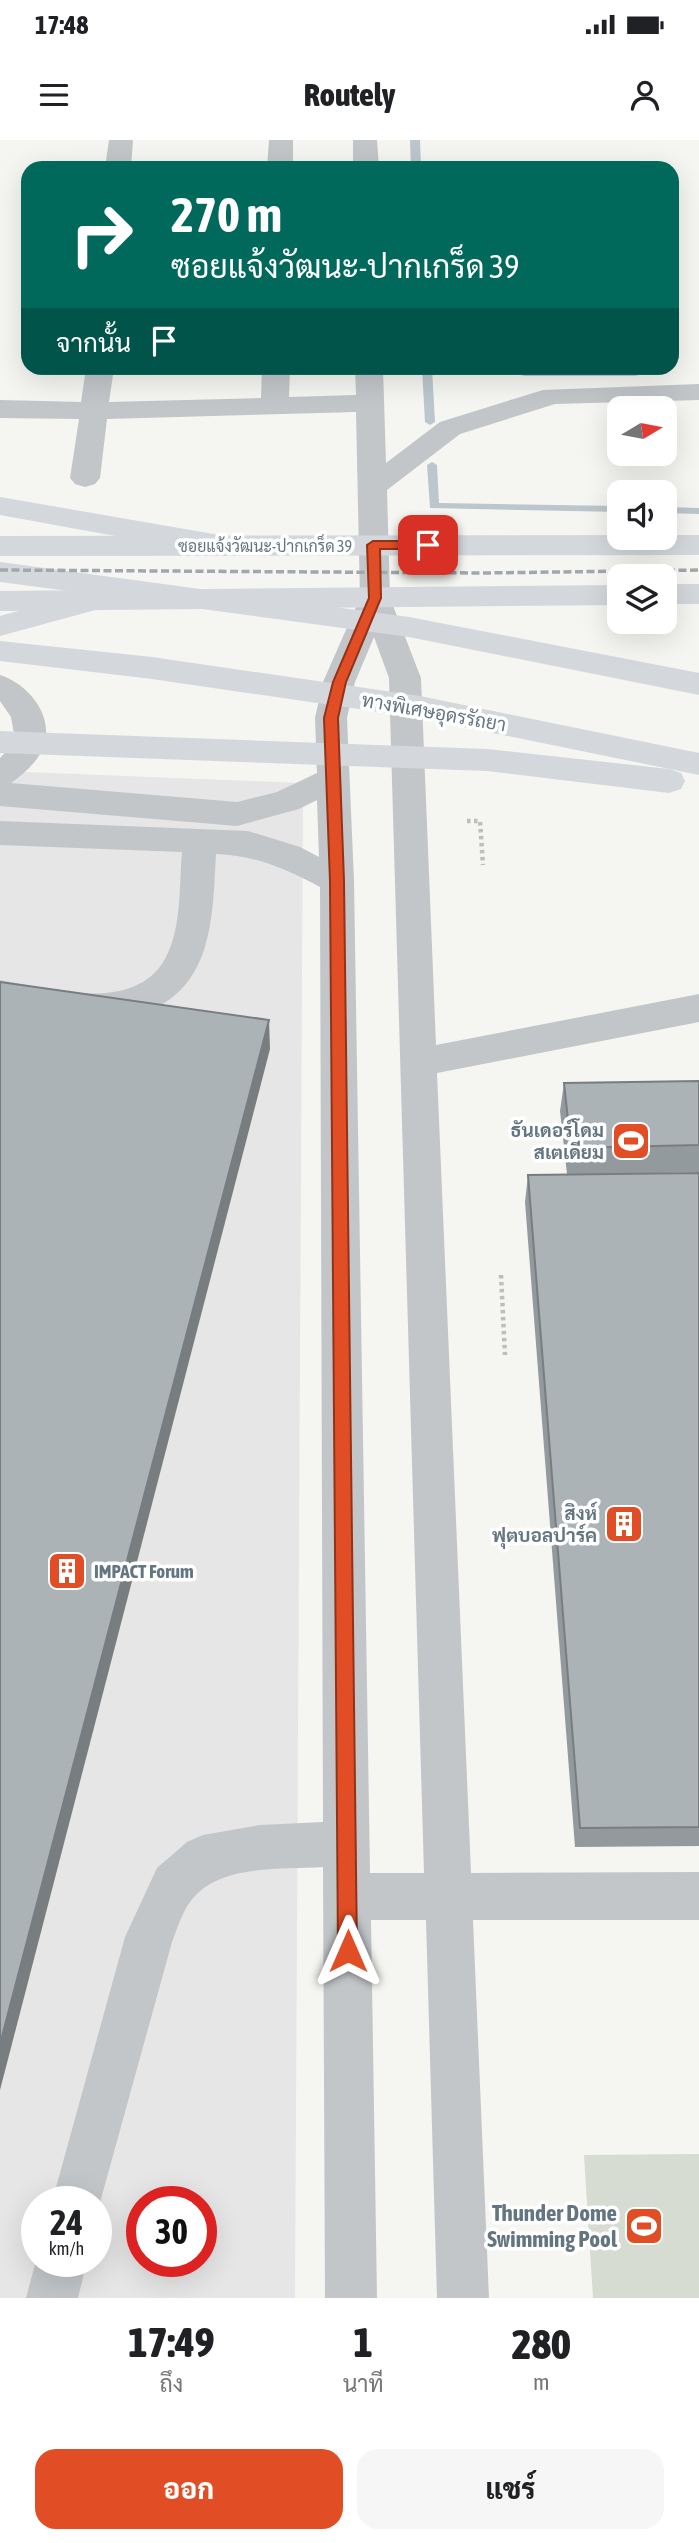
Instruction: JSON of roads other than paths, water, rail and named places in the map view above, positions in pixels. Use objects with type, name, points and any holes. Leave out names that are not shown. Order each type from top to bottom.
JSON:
[{"type":"main road","points":[[0,506],[225,547]]},
{"type":"main road","name":"ซอยแจ้งวัฒนะ-ปากเกร็ด 39","points":[[0,546],[699,545]]},
{"type":"main road","points":[[0,572],[409,627],[699,684]]},
{"type":"main road","points":[[677,594],[699,594]]},
{"type":"main road","points":[[0,601],[607,595]]},
{"type":"main road","points":[[0,626],[88,602]]},
{"type":"main road","name":"ทางพิเศษอุดรรัถยา","points":[[0,651],[152,668],[420,707],[699,764]]},
{"type":"main road","points":[[0,674],[162,686],[331,718]]},
{"type":"main road","points":[[0,742],[487,760],[699,784]]},
{"type":"street","points":[[119,161],[121,140]]},
{"type":"street","points":[[280,161],[281,140]]},
{"type":"street","points":[[365,140],[366,161]]},
{"type":"street","points":[[679,369],[699,374]]},
{"type":"street","points":[[85,478],[99,375]]},
{"type":"street","points":[[275,406],[276,375]]},
{"type":"street","points":[[369,375],[375,598],[405,678],[463,2298]]},
{"type":"street","points":[[371,488],[450,428],[553,396],[699,392]]},
{"type":"street","points":[[0,410],[96,411],[370,403]]},
{"type":"street","points":[[351,2298],[337,881],[331,718],[339,682],[375,598]]},
{"type":"street","points":[[0,686],[11,691],[22,705],[29,723],[29,742],[16,764],[0,775]]},
{"type":"street","points":[[0,794],[237,814],[287,801],[333,779]]},
{"type":"street","points":[[0,833],[248,843],[268,849],[337,881]]},
{"type":"street","points":[[0,994],[106,1007],[136,1001],[158,990],[181,964],[190,934],[200,841]]},
{"type":"street","points":[[418,1063],[699,1008]]},
{"type":"street","points":[[82,2186],[149,1937],[174,1885],[203,1858],[260,1848],[348,1843]]},
{"type":"street","points":[[347,1897],[447,1899],[699,1896]]},
{"type":"street","points":[[52,2298],[57,2277]]},
{"type":"waterway","points":[[415,140],[416,161]]},
{"type":"waterway","points":[[427,375],[430,422]]},
{"type":"waterway","points":[[432,465],[434,506],[607,509]]},
{"type":"waterway","points":[[677,510],[699,511]]},
{"type":"railway","points":[[0,570],[485,573],[699,570]]},
{"type":"place","name":"ธันเดอร์โดม สเตเดียม","points":[[631,1141]]},
{"type":"place","name":"สิงห์ ฟุตบอลปาร์ค","points":[[624,1524]]},
{"type":"place","name":"IMPACT Forum","points":[[67,1571]]},
{"type":"place","name":"Thunder Dome Swimming Pool","points":[[644,2226]]}]
